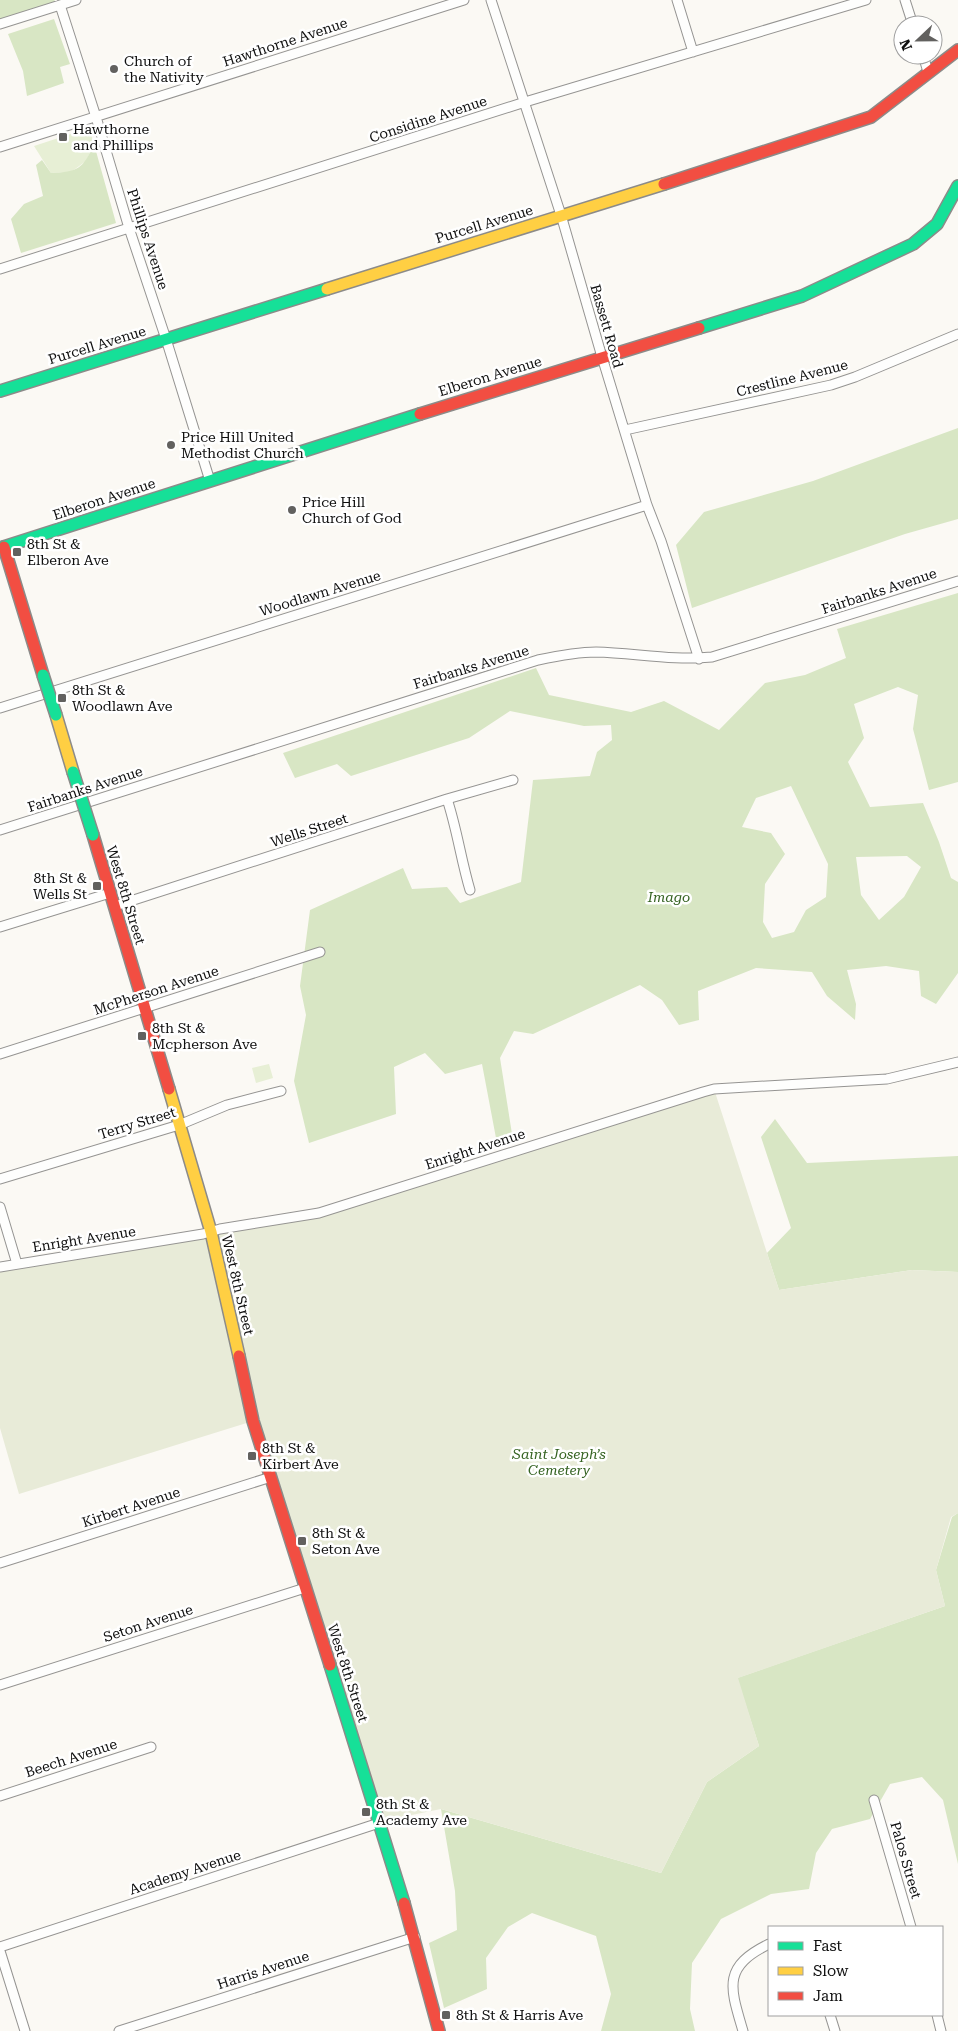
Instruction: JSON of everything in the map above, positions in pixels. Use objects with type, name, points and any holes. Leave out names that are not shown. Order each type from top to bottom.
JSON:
[{"type":"street","points":[[0,24],[76,0]]},
{"type":"street","name":"Hawthorne Avenue","points":[[0,147],[464,0]]},
{"type":"street","name":"Bassett Road","points":[[491,0],[561,215],[647,505],[661,540],[699,659]]},
{"type":"street","points":[[677,0],[693,52]]},
{"type":"street","name":"Considine Avenue","points":[[0,269],[525,102],[866,0]]},
{"type":"street","points":[[905,0],[910,15]]},
{"type":"street","name":"Phillips Avenue","points":[[60,5],[210,481]]},
{"type":"street","name":"Purcell Avenue","points":[[0,391],[758,155],[871,117],[958,50]]},
{"type":"street","points":[[926,65],[928,72]]},
{"type":"street","name":"Elberon Avenue","points":[[2,547],[602,357],[802,296],[901,251],[924,237],[937,224],[958,186]]},
{"type":"street","name":"Crestline Avenue","points":[[625,430],[831,385],[855,377],[958,334]]},
{"type":"street","name":"Woodlawn Avenue","points":[[0,708],[647,505]]},
{"type":"street","name":"West 8th Street","points":[[2,547],[115,906],[211,1232],[254,1421],[415,1937],[439,2031]]},
{"type":"street","name":"Fairbanks Avenue","points":[[0,830],[538,660],[561,655],[595,652],[674,659],[699,659],[730,653],[958,581]]},
{"type":"street","name":"Wells Street","points":[[115,906],[447,799],[512,780]]},
{"type":"street","points":[[447,799],[457,829],[470,890]]},
{"type":"street","points":[[0,926],[110,893]]},
{"type":"street","name":"McPherson Avenue","points":[[0,1054],[320,952]]},
{"type":"street","name":"Enright Avenue","points":[[0,1267],[319,1213],[704,1092],[887,1079],[958,1062]]},
{"type":"street","name":"Terry Street","points":[[0,1179],[179,1125],[227,1104],[281,1091]]},
{"type":"street","points":[[0,1207],[17,1264]]},
{"type":"street","name":"Kirbert Avenue","points":[[0,1563],[271,1476]]},
{"type":"street","name":"Seton Avenue","points":[[0,1685],[305,1588]]},
{"type":"street","name":"Beech Avenue","points":[[0,1796],[151,1746]]},
{"type":"street","name":"Palos Street","points":[[874,1800],[911,1926]]},
{"type":"street","name":"Academy Avenue","points":[[0,1947],[379,1823]]},
{"type":"street","name":"Harris Avenue","points":[[119,2031],[415,1937]]},
{"type":"street","points":[[743,2031],[733,1994],[734,1976],[742,1961],[766,1945]]},
{"type":"street","points":[[0,1951],[24,2030],[14,2031]]},
{"type":"street","points":[[830,2016],[835,2031]]},
{"type":"street","points":[[937,2016],[941,2031]]},
{"type":"green space","points":[[0,0],[54,0],[60,5],[0,24]]},
{"type":"green space","points":[[54,19],[70,64],[60,67],[64,83],[27,96],[23,71],[8,34]]},
{"type":"green space","points":[[89,128],[94,144],[86,161],[71,172],[51,173],[34,146]]},
{"type":"green space","points":[[94,144],[116,223],[21,253],[11,219],[24,204],[43,196],[36,165],[42,160],[51,173],[74,170],[83,164]]},
{"type":"green space","points":[[958,428],[958,519],[905,534],[692,608],[676,545],[704,512],[813,481]]},
{"type":"green space","name":"Imago","points":[[958,593],[958,782],[929,790],[913,729],[918,695],[898,687],[854,704],[864,738],[848,762],[870,807],[923,803],[951,878],[958,882],[958,973],[936,1004],[921,996],[919,971],[886,966],[847,970],[856,1004],[855,1020],[827,996],[812,972],[756,968],[698,991],[699,1020],[679,1025],[662,1000],[640,985],[533,1034],[514,1031],[500,1058],[512,1134],[496,1138],[482,1064],[445,1074],[425,1053],[394,1067],[396,1114],[309,1143],[294,1081],[306,1015],[300,986],[310,910],[403,868],[412,889],[447,887],[460,903],[521,882],[533,780],[590,776],[597,752],[612,740],[611,725],[584,726],[510,711],[469,738],[351,776],[337,764],[295,778],[283,753],[536,668],[549,695],[631,712],[664,701],[719,730],[765,683],[805,675],[846,658],[837,629]],"holes":[[[791,786],[828,864],[826,897],[806,910],[794,932],[772,938],[763,922],[765,884],[785,854],[771,833],[742,827],[756,798]],[[907,856],[921,867],[904,897],[879,920],[861,895],[856,857]]]},
{"type":"green space","points":[[269,1064],[273,1078],[256,1083],[252,1068]]},
{"type":"green space","name":"Saint Joseph’s Cemetery","points":[[714,1089],[779,1290],[912,1270],[958,1272],[958,1513],[951,1517],[936,1570],[945,1606],[738,1678],[759,1746],[707,1782],[661,1873],[441,1809],[379,1823],[253,1421],[19,1494],[0,1428],[0,1267],[302,1217]]},
{"type":"green space","points":[[775,1119],[807,1163],[958,1156],[958,1272],[912,1270],[779,1290],[767,1253],[791,1228],[761,1137]]},
{"type":"green space","points":[[958,1513],[958,1864],[943,1800],[922,1777],[890,1784],[870,1819],[832,1829],[816,1853],[809,1889],[771,1894],[721,1919],[692,1963],[690,2009],[695,2031],[601,2031],[611,1994],[596,1936],[532,1913],[508,1927],[486,1958],[487,1989],[444,2008],[429,1943],[457,1930],[455,1891],[441,1809],[661,1873],[707,1782],[759,1746],[737,1678],[945,1606],[936,1570],[952,1517]]},
{"type":"traffic: fast","points":[[699,328],[802,296],[913,244],[937,224],[958,186]]},
{"type":"traffic: fast","points":[[0,391],[327,289]]},
{"type":"traffic: fast","points":[[0,548],[420,414]]},
{"type":"traffic: fast","points":[[43,675],[56,715]]},
{"type":"traffic: fast","points":[[73,772],[93,835]]},
{"type":"traffic: fast","points":[[330,1665],[404,1903]]},
{"type":"traffic: slow","points":[[327,289],[664,184]]},
{"type":"traffic: slow","points":[[56,715],[73,772]]},
{"type":"traffic: slow","points":[[169,1089],[211,1232],[239,1356]]},
{"type":"traffic: jam","points":[[664,184],[871,117],[958,50]]},
{"type":"traffic: jam","points":[[420,414],[699,328]]},
{"type":"traffic: jam","points":[[4,547],[43,675]]},
{"type":"traffic: jam","points":[[93,835],[169,1089]]},
{"type":"traffic: jam","points":[[239,1356],[253,1421],[330,1665]]},
{"type":"traffic: jam","points":[[404,1903],[439,2031]]},
{"type":"place","name":"Church of the Nativity","points":[[114,69]]},
{"type":"place","name":"Hawthorne and Phillips","points":[[63,137]]},
{"type":"place","name":"Price Hill United Methodist Church","points":[[171,445]]},
{"type":"place","name":"Price Hill Church of God","points":[[292,510]]},
{"type":"place","name":"8th St & Elberon Ave","points":[[17,552]]},
{"type":"place","name":"8th St & Woodlawn Ave","points":[[62,698]]},
{"type":"place","name":"8th St & Wells St","points":[[97,886]]},
{"type":"place","name":"8th St & Mcpherson Ave","points":[[142,1036]]},
{"type":"place","name":"8th St & Kirbert Ave","points":[[252,1456]]},
{"type":"place","name":"8th St & Seton Ave","points":[[302,1541]]},
{"type":"place","name":"8th St & Academy Ave","points":[[366,1812]]},
{"type":"place","name":"8th St & Harris Ave","points":[[446,2015]]}]
